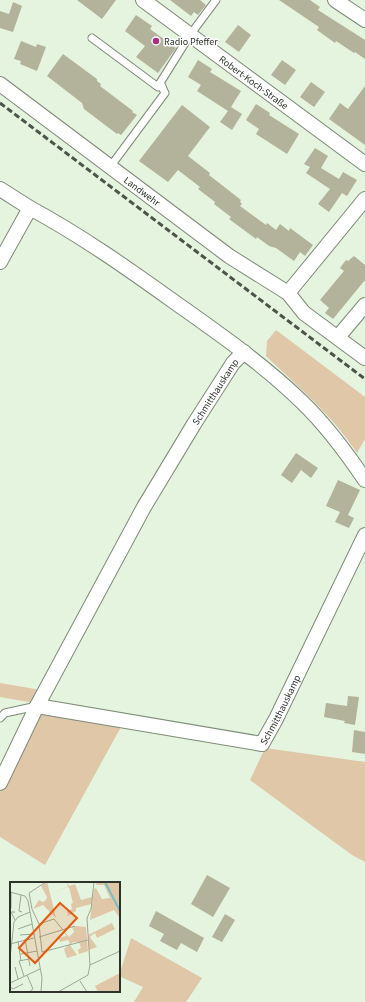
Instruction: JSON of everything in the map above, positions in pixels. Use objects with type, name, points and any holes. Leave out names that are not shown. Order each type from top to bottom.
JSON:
[{"type":"street","name":"Robert-Koch-Straße","points":[[143,0],[365,164]]},
{"type":"street","points":[[335,0],[365,20]]},
{"type":"street","name":"Landwehr","points":[[0,84],[229,256],[288,293]]},
{"type":"street","name":"Schmitthauskamp","points":[[0,189],[59,224],[153,287],[244,352],[302,402],[331,433],[365,480]]},
{"type":"street","points":[[365,199],[288,293],[304,314],[338,337],[365,358]]},
{"type":"street","points":[[0,262],[30,208]]},
{"type":"street","points":[[338,337],[365,305]]},
{"type":"street","name":"Schmitthauskamp","points":[[0,783],[37,706],[144,507],[233,363],[244,352]]},
{"type":"street","name":"Schmitthauskamp","points":[[37,706],[262,744],[276,719],[365,535]]},
{"type":"lane","points":[[110,167],[164,93],[160,83],[190,35],[216,0]]},
{"type":"lane","points":[[92,38],[158,87],[162,86]]},
{"type":"lane","points":[[0,718],[5,712],[37,706]]},
{"type":"shaded area","points":[[276,330],[365,397],[365,439],[357,453],[348,439],[326,414],[266,356],[267,341]]},
{"type":"shaded area","points":[[0,683],[41,690],[35,703],[0,697]]},
{"type":"shaded area","points":[[40,713],[121,727],[45,865],[0,837],[0,792]]},
{"type":"shaded area","points":[[265,748],[365,762],[365,862],[352,855],[250,780]]},
{"type":"shaded area","points":[[131,938],[202,978],[186,1002],[134,1002],[143,987],[120,976]]},
{"type":"building","points":[[77,0],[116,0],[102,19]]},
{"type":"building","points":[[170,0],[200,0],[206,5],[198,15],[194,12],[191,16]]},
{"type":"building","points":[[279,0],[310,0],[320,7],[318,10],[365,40],[365,59],[336,41],[335,43],[317,30],[319,27]]},
{"type":"building","points":[[13,2],[22,6],[13,32],[0,28],[0,11],[9,14]]},
{"type":"building","points":[[136,15],[152,26],[150,29],[176,48],[158,73],[136,57],[145,46],[125,31]]},
{"type":"building","points":[[238,25],[251,35],[239,52],[225,42]]},
{"type":"building","points":[[21,41],[36,47],[37,44],[46,47],[37,71],[20,64],[21,61],[14,59]]},
{"type":"building","points":[[63,54],[97,79],[97,81],[101,84],[100,86],[137,115],[121,135],[118,133],[117,134],[84,109],[82,103],[47,76]]},
{"type":"building","points":[[198,60],[212,69],[210,72],[241,91],[231,107],[242,114],[232,130],[220,122],[228,111],[197,91],[201,85],[188,77]]},
{"type":"building","points":[[282,60],[296,70],[285,85],[271,75]]},
{"type":"building","points":[[311,82],[325,92],[314,107],[300,97]]},
{"type":"building","points":[[365,86],[365,145],[329,119],[340,103],[348,109]]},
{"type":"building","points":[[256,104],[270,113],[269,115],[299,134],[287,154],[256,134],[259,129],[246,120]]},
{"type":"building","points":[[182,105],[210,127],[188,156],[210,173],[209,175],[241,200],[240,202],[242,204],[240,206],[266,225],[267,223],[276,230],[280,224],[289,231],[290,228],[313,245],[305,256],[300,252],[294,261],[257,237],[256,239],[229,219],[231,217],[198,189],[200,187],[178,170],[168,182],[139,161]]},
{"type":"building","points":[[315,148],[328,156],[321,168],[339,179],[343,172],[357,180],[347,196],[342,193],[329,212],[318,204],[330,189],[306,173],[310,167],[304,164]]},
{"type":"building","points":[[354,256],[365,265],[365,280],[333,319],[325,313],[329,308],[320,300],[344,271],[340,268],[346,260],[348,261]]},
{"type":"building","points":[[296,453],[318,468],[311,478],[301,470],[292,483],[281,475]]},
{"type":"building","points":[[338,480],[360,490],[348,515],[354,518],[349,528],[335,522],[340,512],[326,506]]},
{"type":"building","points":[[348,696],[359,697],[355,725],[344,723],[345,721],[324,717],[326,703],[347,706]]},
{"type":"building","points":[[354,730],[365,732],[365,754],[352,752]]},
{"type":"building","points":[[207,875],[230,888],[213,917],[191,904]]},
{"type":"building","points":[[156,911],[204,938],[197,952],[181,943],[177,950],[160,941],[164,934],[149,926]]},
{"type":"building","points":[[225,914],[235,920],[222,942],[212,937]]},
{"type":"railway","points":[[0,103],[365,379]]},
{"type":"place","name":"Radio Pfeffer","points":[[156,41]]}]
